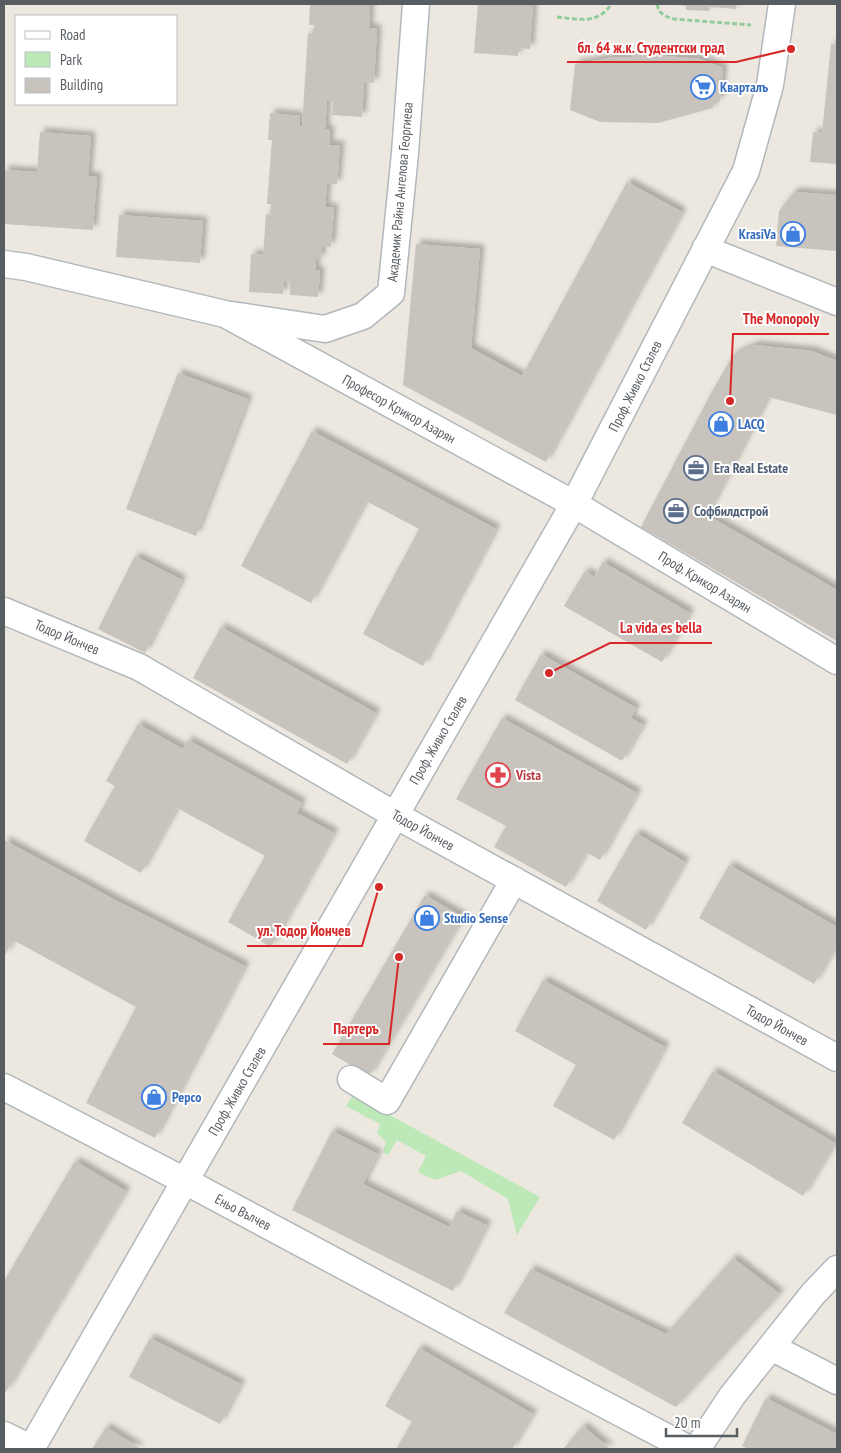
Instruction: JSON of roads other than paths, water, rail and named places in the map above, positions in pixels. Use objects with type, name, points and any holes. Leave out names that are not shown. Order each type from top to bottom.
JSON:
[{"type":"street","name":"Академик Райна Ангелова Георгиева","points":[[225,314],[325,329],[363,316],[391,293],[405,153],[416,4]]},
{"type":"street","name":"Проф. Живко Сталев","points":[[32,1449],[574,504],[746,171],[770,85],[782,4]]},
{"type":"street","points":[[705,249],[837,302]]},
{"type":"street","points":[[4,264],[26,267],[225,314]]},
{"type":"street","name":"Професор Крикор Азарян","points":[[225,314],[574,504]]},
{"type":"street","name":"Проф. Крикор Азарян","points":[[574,504],[837,661]]},
{"type":"street","name":"Тодор Йончев","points":[[4,611],[139,667],[395,815],[837,1058]]},
{"type":"street","points":[[351,1080],[387,1100],[514,880]]},
{"type":"street","name":"Еньо Вълчев","points":[[4,1087],[689,1449]]},
{"type":"street","points":[[697,1449],[732,1396],[812,1294],[837,1269]]},
{"type":"street","points":[[771,1347],[837,1381]]},
{"type":"street","points":[[4,1435],[32,1449]]},
{"type":"place","name":"бл. 64 ж.к. Студентски град","points":[[791,49]]},
{"type":"place","name":"Кварталъ","points":[[703,87]]},
{"type":"place","name":"KrasiVa","points":[[793,234]]},
{"type":"place","name":"The Monopoly","points":[[730,401]]},
{"type":"place","name":"LACQ","points":[[721,424]]},
{"type":"place","name":"Era Real Estate","points":[[696,468]]},
{"type":"place","name":"Софбилдстрой","points":[[676,511]]},
{"type":"place","name":"La vida es bella","points":[[549,673]]},
{"type":"place","name":"Vista","points":[[498,775]]},
{"type":"place","name":"ул. Тодор Йончев","points":[[379,887]]},
{"type":"place","name":"Studio Sense","points":[[427,918]]},
{"type":"place","name":"Партеръ","points":[[399,957]]},
{"type":"place","name":"Pepco","points":[[154,1097]]}]
